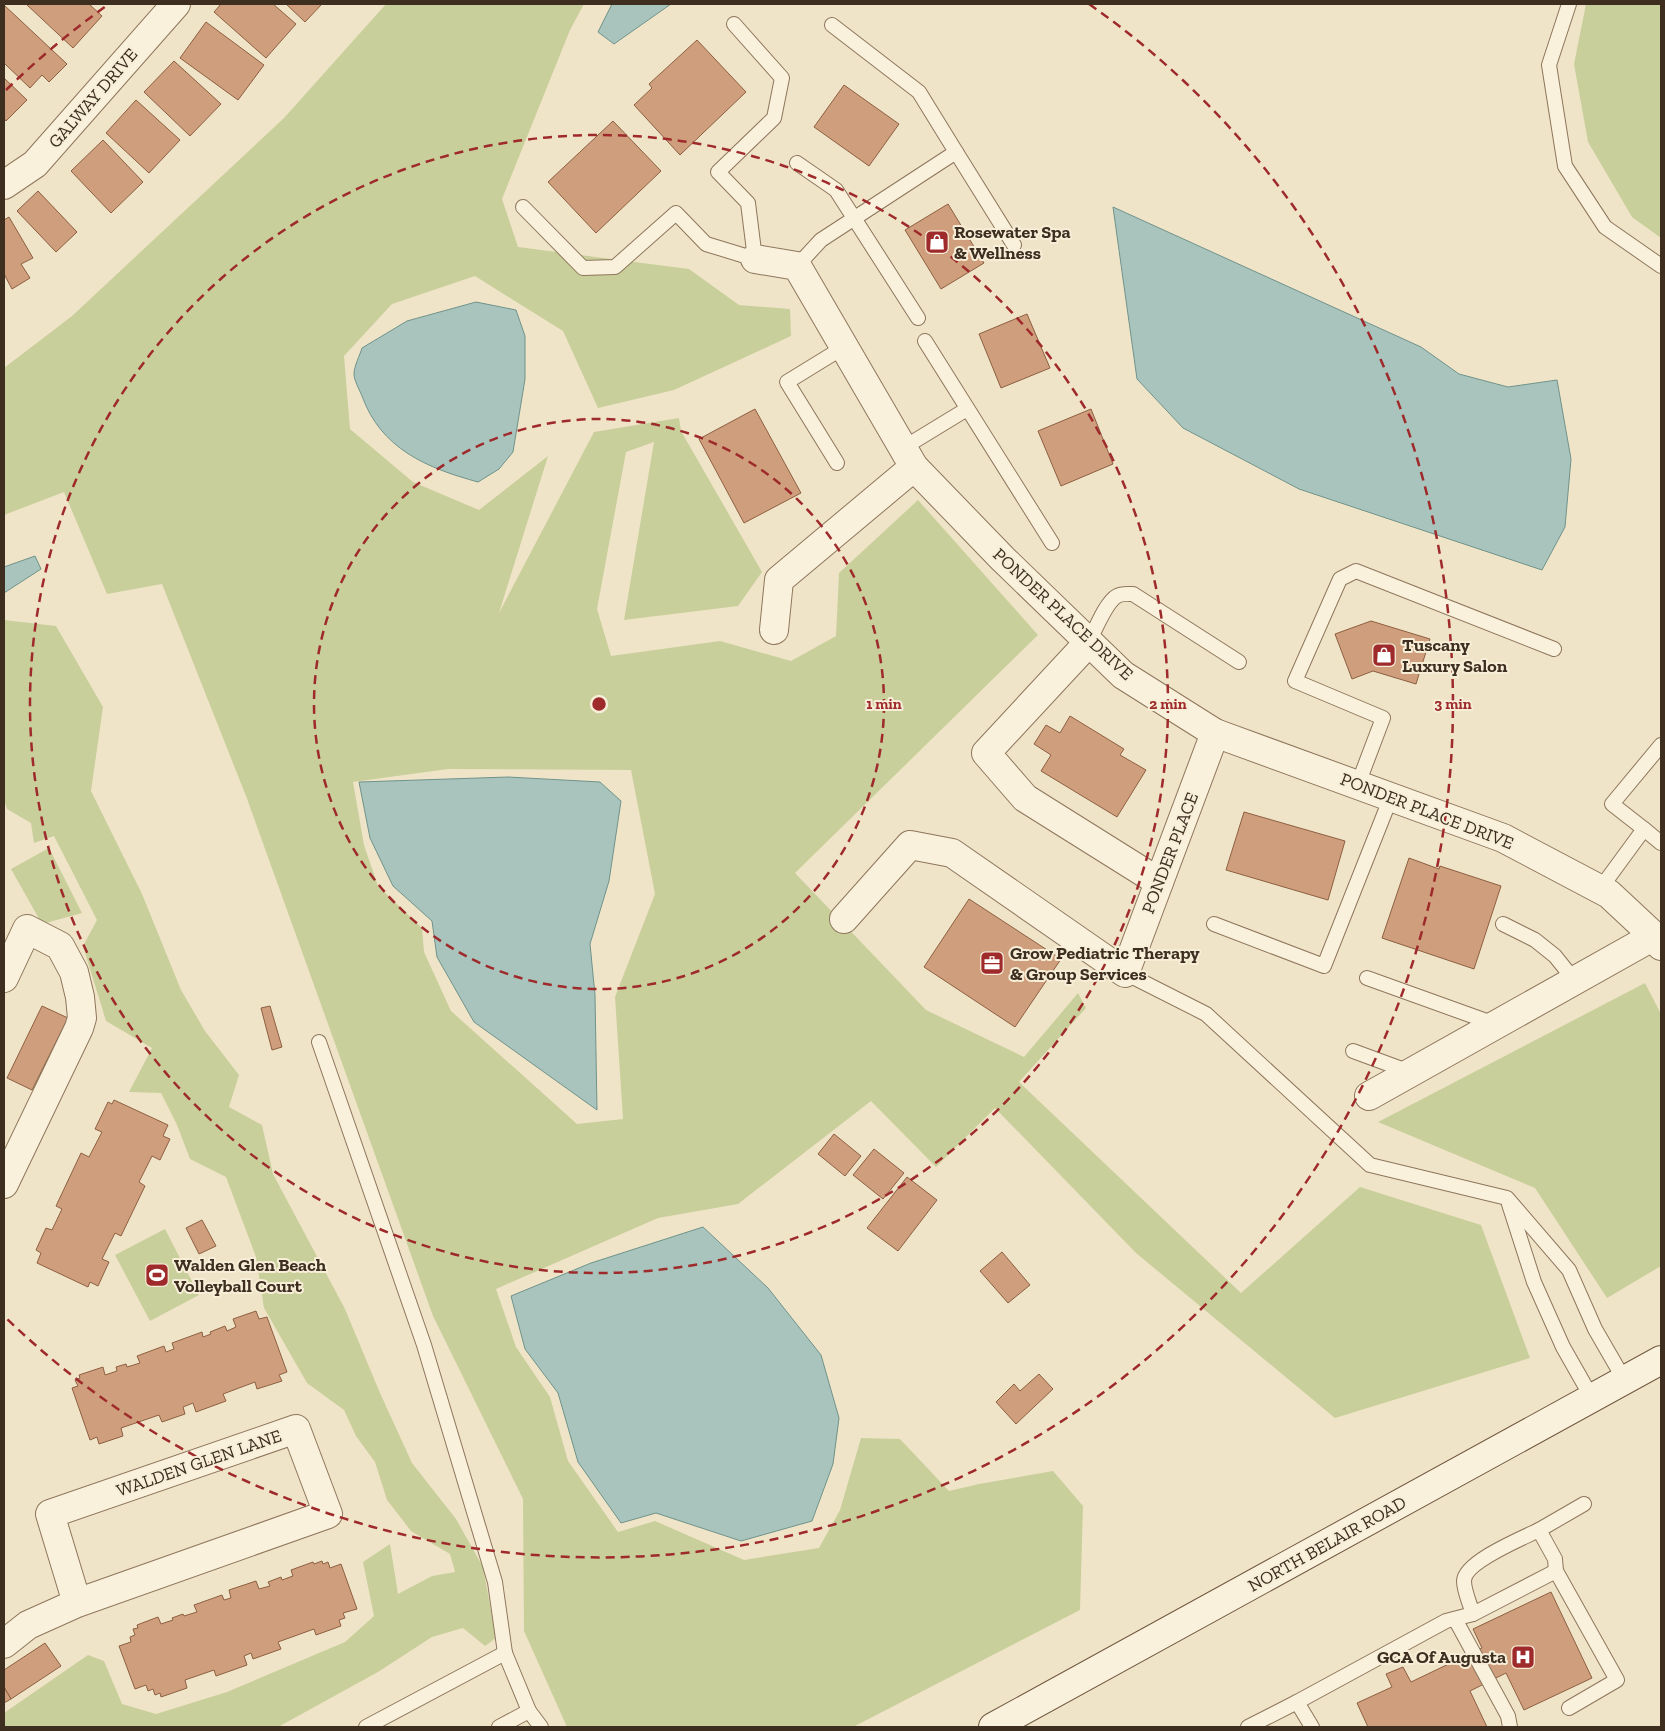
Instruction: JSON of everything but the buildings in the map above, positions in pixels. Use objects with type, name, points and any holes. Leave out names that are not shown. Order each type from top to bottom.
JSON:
[{"type":"street","name":"GALWAY DRIVE","points":[[4,185],[35,164],[176,4]]},
{"type":"street","points":[[755,259],[797,266]]},
{"type":"street","name":"PONDER PLACE DRIVE","points":[[797,266],[909,457],[1003,559],[1123,675],[1215,733],[1503,838],[1609,894],[1658,941]]},
{"type":"street","points":[[774,630],[779,580],[909,457]]},
{"type":"street","points":[[1089,642],[986,753],[1025,798],[1159,882]]},
{"type":"street","name":"PONDER PLACE","points":[[1125,973],[1215,733]]},
{"type":"street","points":[[844,919],[910,845],[952,853],[1125,973]]},
{"type":"street","points":[[4,978],[27,929],[60,946],[74,972],[80,997],[82,1018],[79,1028],[4,1184]]},
{"type":"street","points":[[1369,1096],[1574,981],[1658,941]]},
{"type":"street","name":"NORTH BELAIR ROAD","points":[[993,1727],[1661,1360]]},
{"type":"street","name":"WALDEN GLEN LANE","points":[[4,1644],[28,1625],[77,1604],[328,1514],[296,1429],[50,1514],[77,1604]]},
{"type":"lane","points":[[1569,4],[1549,64],[1565,166],[1605,227],[1661,266]]},
{"type":"lane","points":[[523,207],[583,268],[615,267],[676,212],[706,244],[755,259],[748,204],[718,172],[774,118],[782,78],[734,24]]},
{"type":"lane","points":[[832,26],[919,92],[1014,245]]},
{"type":"lane","points":[[797,266],[821,240],[956,152]]},
{"type":"lane","points":[[797,163],[836,190],[918,318]]},
{"type":"lane","points":[[926,341],[1052,543]]},
{"type":"lane","points":[[837,463],[787,382],[844,347]]},
{"type":"lane","points":[[909,457],[967,409]]},
{"type":"lane","points":[[1358,784],[1383,718],[1295,681],[1340,579],[1356,571],[1554,649]]},
{"type":"lane","points":[[1089,642],[1110,602],[1117,596],[1133,594],[1239,662]]},
{"type":"lane","points":[[1661,745],[1612,804],[1661,842]]},
{"type":"lane","points":[[1214,924],[1324,966],[1391,797]]},
{"type":"lane","points":[[1600,889],[1644,829]]},
{"type":"lane","points":[[1503,924],[1535,940],[1549,951],[1574,981]]},
{"type":"lane","points":[[1125,973],[1206,1014],[1370,1165],[1507,1198],[1569,1270],[1595,1329],[1625,1380]]},
{"type":"lane","points":[[1367,978],[1496,1025]]},
{"type":"lane","points":[[319,1042],[427,1354],[494,1582],[505,1653],[529,1711],[541,1727]]},
{"type":"lane","points":[[1353,1051],[1411,1073]]},
{"type":"lane","points":[[1507,1198],[1534,1282],[1563,1347],[1592,1398]]},
{"type":"lane","points":[[1473,1614],[1464,1579],[1468,1570],[1481,1559],[1539,1530],[1584,1504]]},
{"type":"lane","points":[[1539,1530],[1555,1559],[1556,1571],[1617,1680],[1569,1708]]},
{"type":"lane","points":[[1248,1727],[1446,1621],[1473,1614],[1556,1571]]},
{"type":"lane","points":[[1454,1619],[1508,1716],[1510,1727]]},
{"type":"lane","points":[[366,1727],[505,1653]]},
{"type":"lane","points":[[1297,1702],[1312,1727]]},
{"type":"lane","points":[[499,1727],[529,1711]]},
{"type":"green space","points":[[386,4],[584,4],[570,30],[502,199],[518,247],[689,269],[739,305],[790,309],[791,336],[674,390],[598,408],[563,331],[475,276],[392,304],[344,356],[350,429],[413,482],[479,510],[548,456],[499,613],[594,432],[679,418],[681,431],[762,572],[738,606],[624,620],[654,442],[626,452],[597,609],[611,656],[720,641],[791,661],[836,636],[839,573],[918,500],[1038,635],[795,873],[926,1010],[1024,1057],[1078,993],[1086,1008],[1019,1082],[1241,1293],[1360,1187],[1481,1225],[1530,1358],[1335,1418],[1136,1253],[995,1108],[936,1167],[871,1101],[738,1204],[658,1218],[496,1289],[516,1347],[550,1397],[568,1461],[618,1532],[655,1521],[744,1560],[819,1548],[840,1510],[861,1438],[900,1439],[949,1491],[1053,1471],[1083,1506],[1080,1610],[853,1727],[567,1727],[524,1631],[523,1499],[433,1316],[246,796],[162,584],[107,594],[64,492],[4,515],[4,368],[72,316],[284,118]],"holes":[[[448,769],[631,770],[655,894],[615,997],[623,1119],[577,1124],[451,1011],[424,952],[422,928],[378,886],[364,845],[353,782]]]},
{"type":"green space","points":[[1586,4],[1661,4],[1661,238],[1632,217],[1588,142],[1574,64]]},
{"type":"green space","points":[[4,620],[56,626],[103,707],[91,791],[142,894],[181,990],[205,1031],[239,1075],[229,1107],[262,1125],[273,1174],[345,1309],[412,1463],[456,1519],[483,1567],[496,1638],[485,1646],[463,1628],[432,1637],[378,1672],[278,1727],[4,1727],[4,1713],[88,1655],[104,1661],[122,1704],[156,1714],[227,1692],[345,1642],[374,1616],[363,1562],[390,1544],[398,1594],[432,1576],[455,1572],[450,1554],[411,1531],[387,1500],[375,1462],[356,1436],[344,1410],[307,1383],[264,1308],[256,1257],[226,1177],[190,1159],[177,1125],[161,1093],[129,1092],[152,1048],[106,1021],[83,946],[97,920],[54,836],[34,843],[31,823],[7,809],[4,800]]},
{"type":"green space","points":[[49,848],[82,913],[42,924],[11,869]]},
{"type":"green space","points":[[1645,983],[1661,1014],[1661,1266],[1607,1298],[1535,1188],[1378,1122]]},
{"type":"green space","name":"Walden Glen Beach Volleyball Court","points":[[165,1229],[199,1295],[150,1321],[115,1255]]},
{"type":"water","points":[[612,4],[671,4],[614,44],[598,32]]},
{"type":"water","points":[[1113,207],[1421,347],[1459,374],[1508,387],[1557,380],[1571,459],[1565,527],[1542,570],[1299,489],[1183,428],[1137,379]]},
{"type":"water","points":[[476,302],[516,310],[525,336],[525,379],[513,452],[499,469],[478,482],[424,463],[394,443],[381,430],[370,414],[354,374],[362,348],[407,321]]},
{"type":"water","points":[[35,556],[41,569],[4,593],[4,567]]},
{"type":"water","points":[[508,777],[600,782],[621,801],[609,881],[590,944],[595,995],[597,1110],[474,1022],[437,957],[432,921],[393,886],[370,838],[359,782]]},
{"type":"water","points":[[703,1227],[768,1288],[821,1355],[839,1418],[833,1464],[812,1521],[741,1541],[656,1513],[621,1523],[578,1462],[558,1393],[525,1349],[511,1296],[591,1263]]},
{"type":"place","name":"Rosewater Spa & Wellness","points":[[937,242]]},
{"type":"place","name":"Tuscany Luxury Salon","points":[[1384,655]]},
{"type":"place","name":"Grow Pediatric Therapy & Group Services","points":[[992,963]]},
{"type":"place","name":"Walden Glen Beach Volleyball Court","points":[[157,1275]]},
{"type":"place","name":"GCA Of Augusta","points":[[1523,1657]]}]
